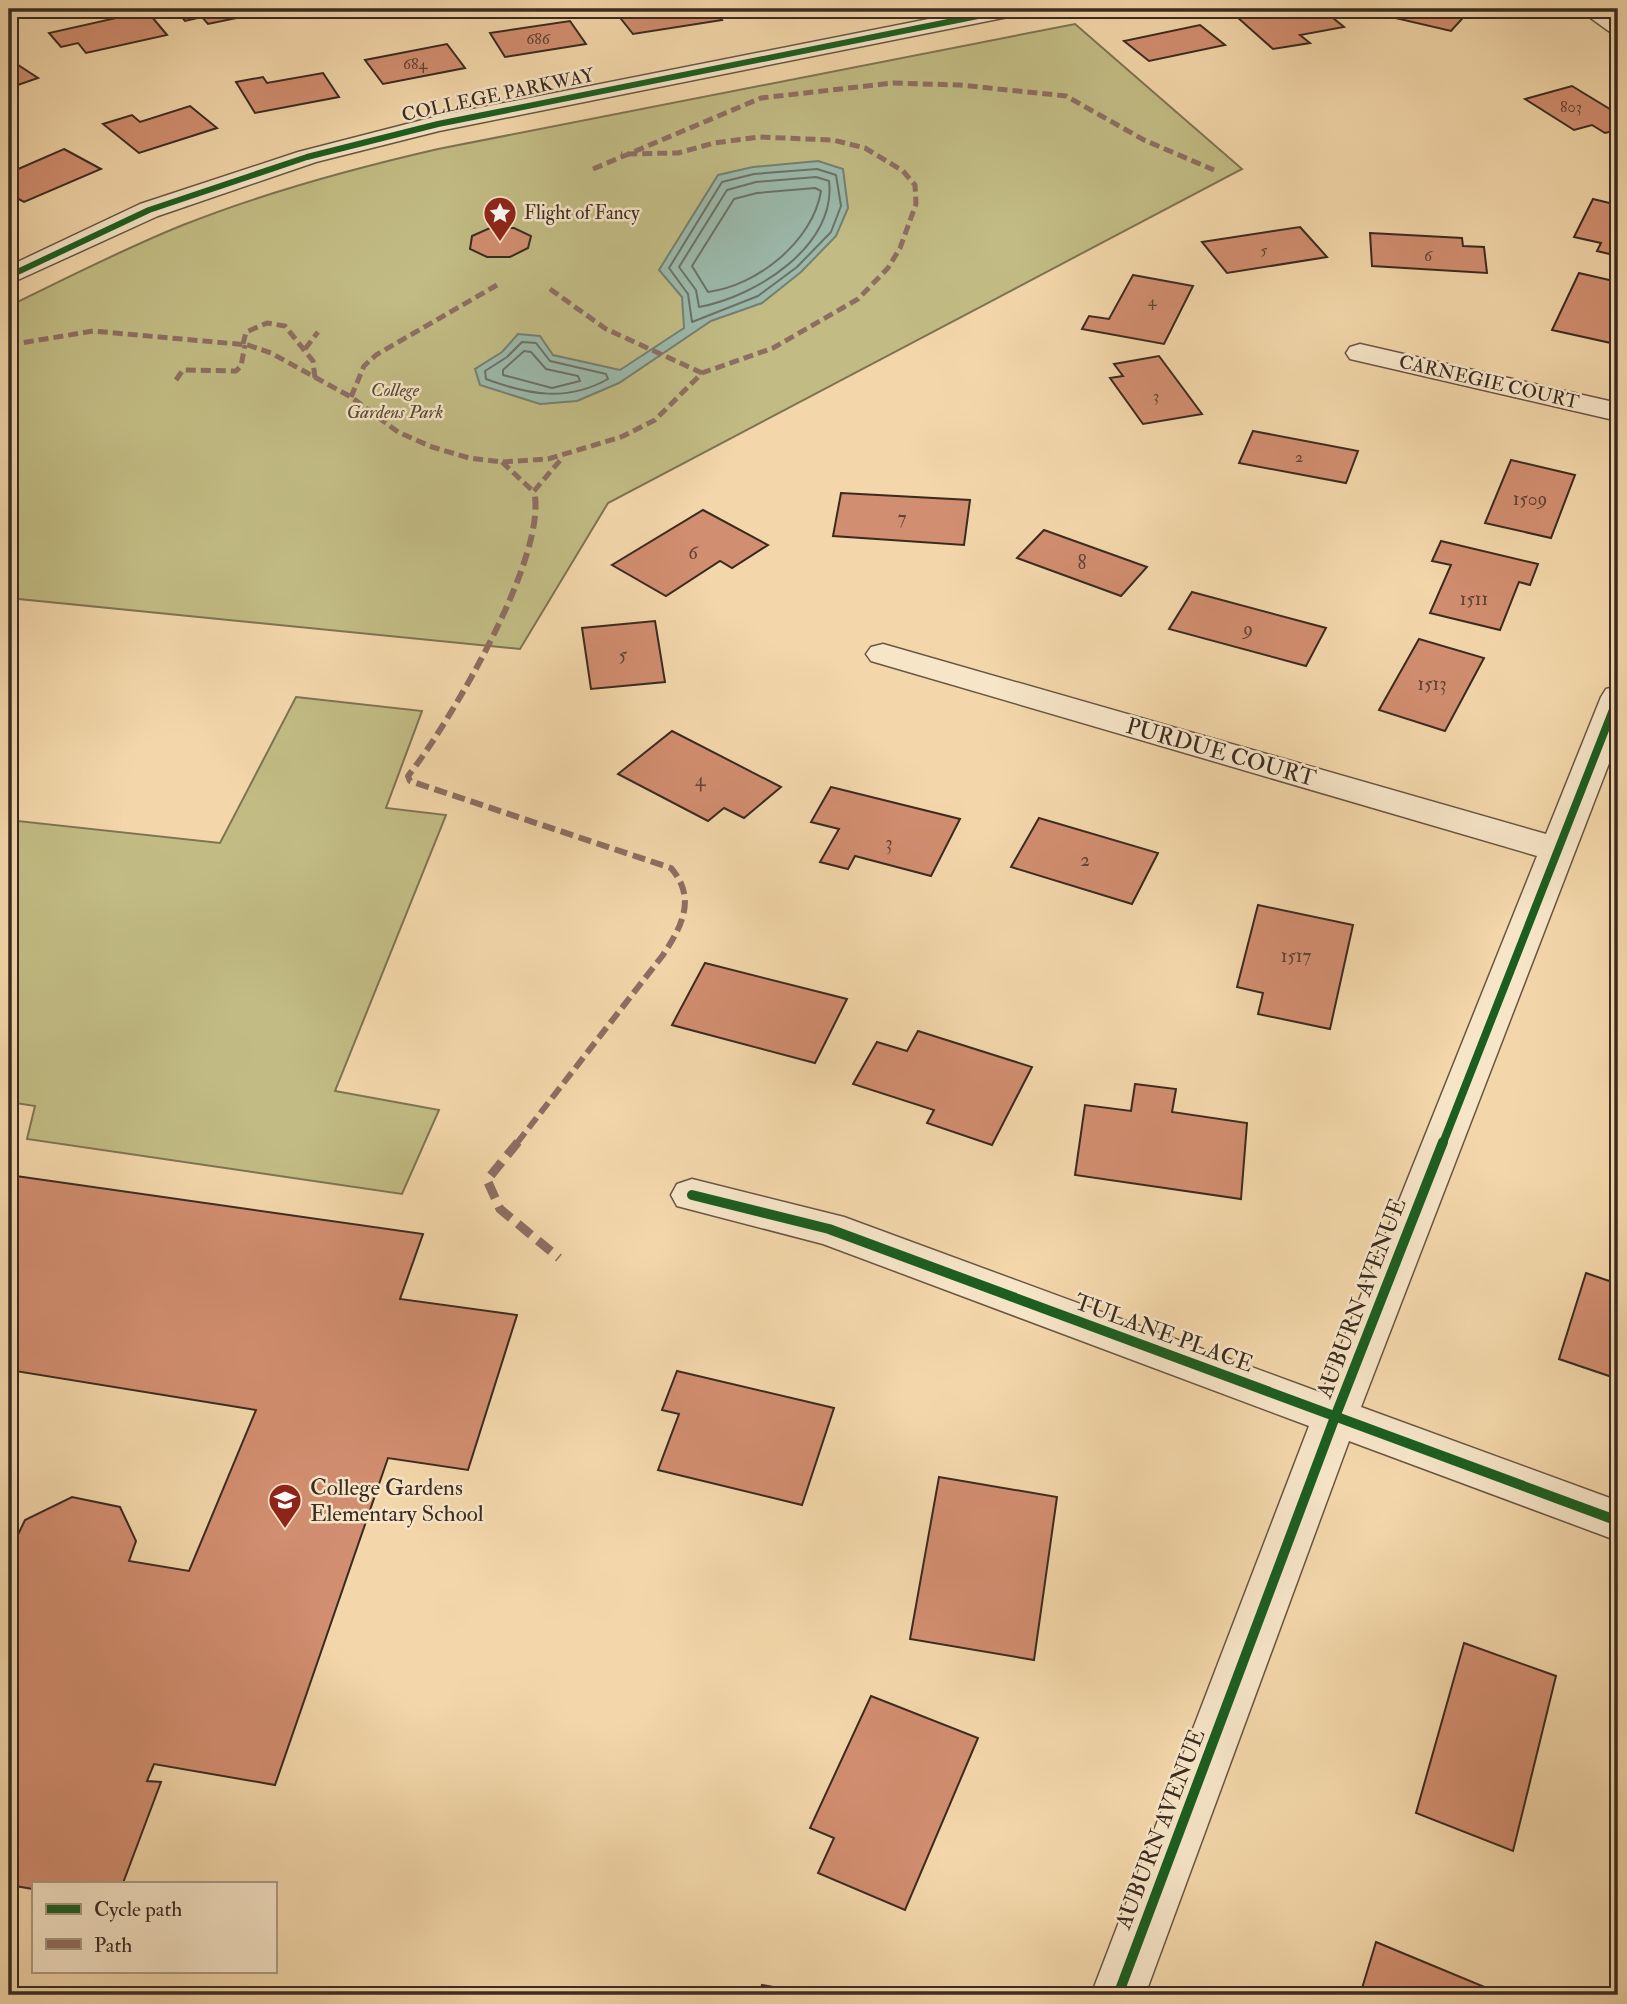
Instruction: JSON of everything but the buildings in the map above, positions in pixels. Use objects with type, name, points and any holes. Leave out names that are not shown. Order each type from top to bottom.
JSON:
[{"type":"street","name":"COLLEGE PARKWAY","points":[[9,276],[149,210],[307,157],[438,124],[969,13],[1013,9]]},
{"type":"street","points":[[1590,9],[1618,27]]},
{"type":"street","name":"CARNEGIE COURT","points":[[1360,353],[1618,412]]},
{"type":"street","name":"PURDUE COURT","points":[[883,653],[1558,850]]},
{"type":"street","name":"AUBURN AVENUE","points":[[1118,1995],[1335,1417],[1618,697]]},
{"type":"street","name":"TULANE PLACE","points":[[692,1195],[829,1229],[1618,1521]]},
{"type":"green space","name":"College Gardens Park","points":[[1075,24],[1242,169],[608,503],[520,649],[9,598],[9,306],[183,225],[246,202],[341,173],[438,149]]},
{"type":"green space","points":[[296,697],[422,711],[386,808],[446,815],[335,1091],[439,1110],[402,1194],[27,1139],[35,1106],[9,1102],[9,820],[220,843]]},
{"type":"water","points":[[818,161],[843,169],[848,208],[836,236],[801,272],[762,303],[711,321],[619,383],[577,401],[540,404],[480,385],[475,369],[502,352],[518,334],[540,336],[553,355],[620,370],[684,328],[682,297],[659,270],[718,175],[753,167]]},
{"type":"marked path","points":[[593,169],[761,98],[893,83],[960,85],[1066,96],[1144,140],[1214,170]]},
{"type":"marked path","points":[[9,345],[93,331],[131,332],[248,345],[271,353],[351,397],[398,432],[432,447],[469,458],[502,462],[548,459],[621,437],[655,420],[702,373],[773,348],[816,326],[858,299],[888,268],[900,248],[916,204],[915,185],[903,171],[865,148],[833,140],[759,137],[714,143],[678,153],[621,154]]},
{"type":"marked path","points":[[351,397],[364,366],[376,355],[497,285]]},
{"type":"marked path","points":[[550,289],[606,329],[702,373]]},
{"type":"marked path","points":[[243,344],[246,332],[267,323],[285,326],[313,361],[315,378]]},
{"type":"marked path","points":[[305,349],[318,332]]},
{"type":"marked path","points":[[176,380],[183,370],[236,371],[241,366],[245,345]]},
{"type":"marked path","points":[[534,491],[563,457]]},
{"type":"marked path","points":[[502,462],[535,492],[534,526],[530,546],[510,602],[466,684],[408,776],[410,781],[671,868],[682,883],[687,899],[681,923],[663,955],[487,1180],[500,1209],[559,1258]]},
{"type":"cycle path","points":[[9,276],[149,210],[307,157],[438,124],[1013,9]]},
{"type":"cycle path","points":[[1118,1995],[1335,1417],[1618,697]]},
{"type":"cycle path","points":[[692,1195],[829,1229],[1618,1521]]},
{"type":"place","name":"Flight of Fancy","points":[[500,243]]},
{"type":"place","name":"College Gardens Elementary School","points":[[285,1530]]}]
